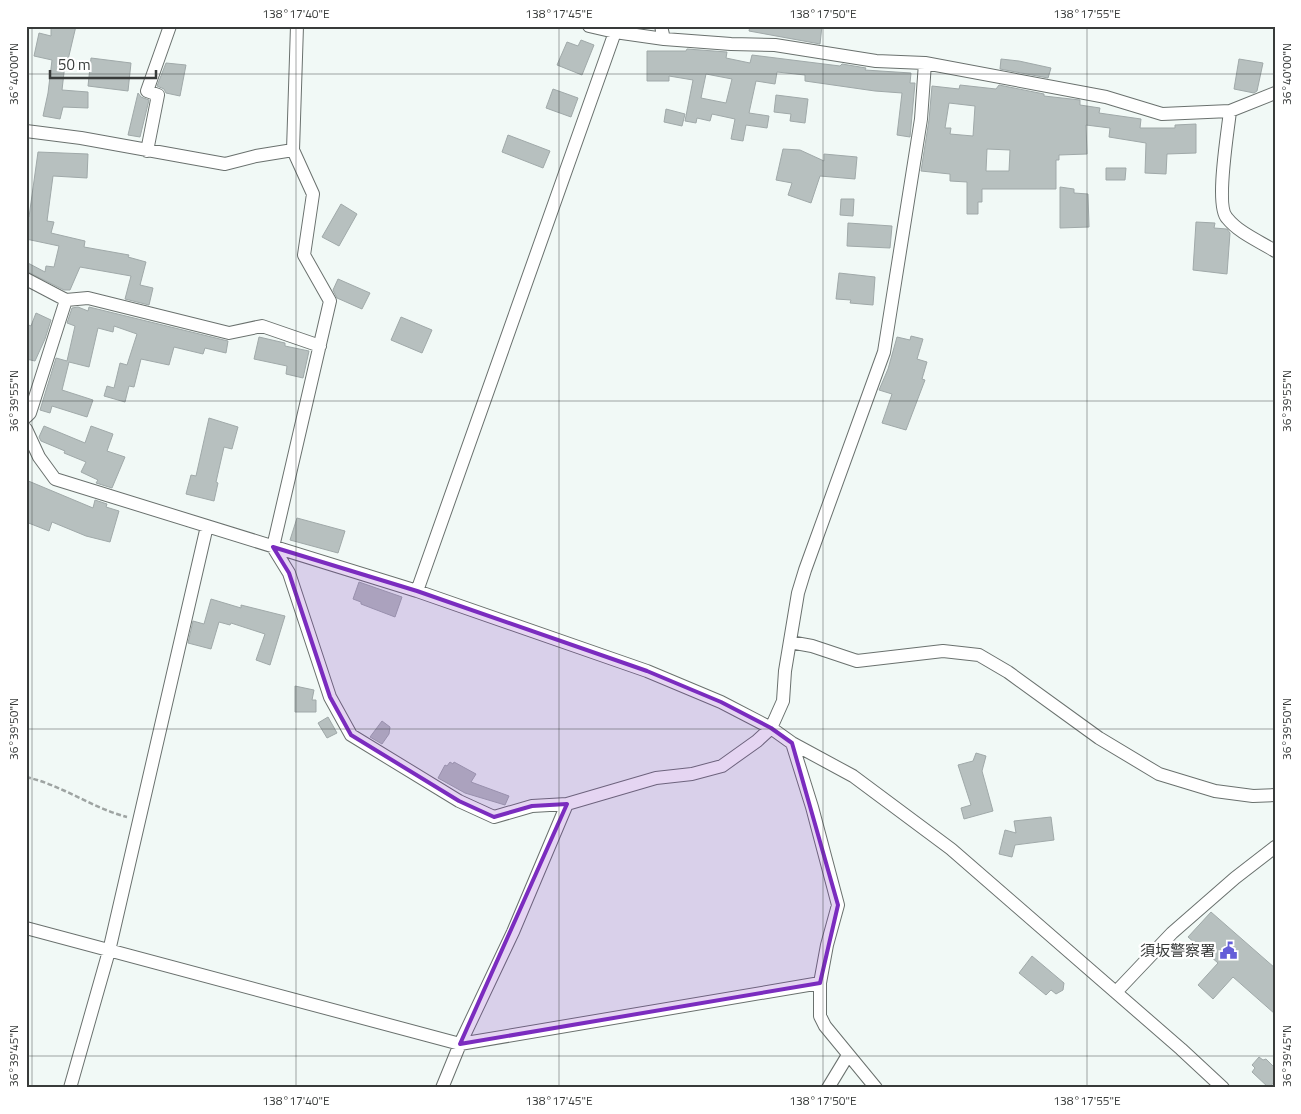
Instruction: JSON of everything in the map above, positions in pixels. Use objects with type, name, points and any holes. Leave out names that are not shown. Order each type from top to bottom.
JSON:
[{"type":"street","points":[[147,151],[158,95],[146,91],[170,26]]},
{"type":"street","points":[[297,26],[293,150],[313,194],[304,254],[330,301],[273,547],[289,573],[330,697],[351,735],[459,801],[494,817],[532,806],[567,804],[656,778],[692,774],[722,766],[771,728],[783,702],[785,671],[798,592],[804,570],[884,352],[920,119],[925,63]]},
{"type":"street","points":[[589,26],[664,39],[774,45],[876,61],[925,63],[1106,97],[1162,114],[1230,111],[1275,93]]},
{"type":"street","points":[[661,26],[664,39]]},
{"type":"street","points":[[416,591],[615,32]]},
{"type":"street","points":[[1230,111],[1221,206],[1225,217],[1243,232],[1275,251]]},
{"type":"street","points":[[26,131],[81,138],[225,164],[256,156],[293,150]]},
{"type":"street","points":[[26,279],[66,300],[88,298],[229,332],[262,326],[320,346]]},
{"type":"street","points":[[26,418],[30,413],[66,300]]},
{"type":"street","points":[[26,429],[39,456],[55,479],[416,591],[647,671],[721,702],[771,728],[792,743],[853,776],[951,849],[1223,1088]]},
{"type":"street","points":[[70,1088],[110,951],[208,526]]},
{"type":"street","points":[[790,642],[812,646],[858,661],[943,651],[979,655],[1008,672],[1099,738],[1159,774],[1216,792],[1253,796],[1275,795]]},
{"type":"street","points":[[792,743],[812,807],[838,905],[827,945],[820,983],[820,1016],[825,1026],[876,1088]]},
{"type":"street","points":[[442,1088],[460,1044],[513,932],[567,804]]},
{"type":"street","points":[[1116,992],[1172,933],[1235,878],[1275,847]]},
{"type":"street","points":[[26,928],[460,1044],[820,983]]},
{"type":"street","points":[[828,1088],[848,1055]]},
{"type":"path","points":[[26,777],[66,792],[111,813],[140,820]]},
{"type":"highlighted area","points":[[273,547],[417,591],[647,671],[721,702],[771,728],[792,743],[838,905],[820,983],[460,1044],[567,804],[532,806],[494,817],[459,801],[351,735],[330,697],[289,573]]},
{"type":"building","points":[[51,26],[76,26],[67,64],[65,64],[62,90],[88,92],[88,108],[63,107],[60,119],[43,116],[52,60],[34,56],[39,33],[51,36]]},
{"type":"building","points":[[750,26],[822,26],[820,44],[749,31]]},
{"type":"building","points":[[581,40],[594,45],[582,75],[557,65],[567,42],[578,46]]},
{"type":"building","points":[[687,49],[727,52],[726,58],[750,63],[752,55],[840,66],[842,64],[866,68],[865,70],[911,73],[910,83],[915,83],[910,137],[897,135],[902,93],[805,81],[805,75],[777,72],[775,84],[756,81],[749,113],[769,116],[767,128],[746,125],[743,141],[731,139],[735,119],[712,114],[710,121],[697,118],[696,123],[685,121],[693,80],[669,76],[669,81],[647,81],[647,51],[686,51]],"holes":[[[706,74],[732,79],[726,103],[701,98]]]},
{"type":"building","points":[[91,58],[131,63],[128,91],[88,86]]},
{"type":"building","points":[[1001,59],[1051,68],[1048,78],[1000,69]]},
{"type":"building","points":[[1239,59],[1263,63],[1257,91],[1254,93],[1234,89]]},
{"type":"building","points":[[166,63],[186,65],[180,96],[166,93],[164,89],[157,86]]},
{"type":"building","points":[[960,85],[996,89],[999,85],[1044,94],[1044,96],[1080,100],[1080,105],[1100,108],[1099,113],[1141,119],[1140,128],[1175,128],[1175,125],[1196,124],[1196,153],[1167,154],[1166,174],[1145,173],[1146,143],[1109,137],[1110,128],[1086,125],[1087,154],[1059,155],[1059,160],[1056,160],[1056,189],[982,189],[982,202],[978,202],[978,214],[967,214],[967,182],[950,181],[950,174],[921,171],[932,86],[959,89]],"holes":[[[949,103],[975,106],[973,136],[950,134],[951,128],[945,128]],[[987,149],[1010,150],[1009,171],[986,171]]]},
{"type":"building","points":[[553,89],[578,98],[571,117],[546,108]]},
{"type":"building","points":[[138,93],[141,97],[149,100],[140,137],[128,135]]},
{"type":"building","points":[[776,95],[808,99],[805,123],[790,121],[791,114],[774,112]]},
{"type":"building","points":[[666,109],[685,114],[682,126],[664,122]]},
{"type":"building","points":[[508,135],[550,151],[543,168],[502,152]]},
{"type":"building","points":[[783,149],[800,150],[824,161],[824,154],[857,157],[855,179],[820,176],[811,203],[788,195],[792,183],[776,180]]},
{"type":"building","points":[[38,152],[88,154],[87,178],[53,176],[47,221],[54,222],[51,233],[85,241],[84,247],[129,255],[128,257],[146,262],[140,285],[153,288],[149,305],[125,299],[131,276],[80,267],[70,290],[64,290],[26,271],[26,262],[45,272],[46,266],[54,267],[59,246],[26,239],[26,216],[29,217]]},
{"type":"building","points":[[1106,168],[1126,168],[1125,180],[1106,180]]},
{"type":"building","points":[[1060,187],[1074,189],[1074,193],[1088,194],[1089,227],[1060,228]]},
{"type":"building","points":[[841,199],[854,199],[853,216],[840,215]]},
{"type":"building","points":[[341,204],[357,214],[339,246],[322,237]]},
{"type":"building","points":[[1196,222],[1215,223],[1214,228],[1227,229],[1230,233],[1227,274],[1193,270]]},
{"type":"building","points":[[848,223],[892,226],[890,248],[847,246]]},
{"type":"building","points":[[839,273],[875,277],[873,305],[850,303],[851,300],[836,299]]},
{"type":"building","points":[[338,279],[370,293],[362,309],[337,298],[333,290]]},
{"type":"building","points":[[78,307],[88,311],[89,307],[228,341],[226,353],[205,348],[203,354],[174,347],[169,365],[141,359],[134,387],[129,386],[125,402],[104,396],[107,386],[114,388],[120,363],[127,365],[137,334],[114,326],[113,332],[98,328],[89,367],[69,362],[62,390],[93,400],[87,417],[52,406],[50,413],[40,410],[56,358],[67,361],[75,326],[67,323],[72,308]]},
{"type":"building","points":[[36,313],[51,320],[35,361],[26,359],[26,324],[31,326]]},
{"type":"building","points":[[401,317],[432,330],[422,353],[391,340]]},
{"type":"building","points":[[911,336],[923,339],[917,359],[927,362],[922,379],[925,380],[906,430],[882,423],[892,394],[879,390],[888,369],[897,337],[910,340]]},
{"type":"building","points":[[259,337],[285,343],[285,346],[309,351],[303,378],[286,374],[287,366],[254,359]]},
{"type":"building","points":[[209,418],[238,427],[232,449],[224,447],[214,501],[186,494],[191,475],[196,476]]},
{"type":"building","points":[[44,426],[85,443],[91,426],[113,434],[107,451],[125,457],[112,488],[96,483],[98,480],[81,472],[86,462],[41,441],[39,437]]},
{"type":"building","points":[[26,480],[93,508],[95,500],[107,504],[106,507],[119,511],[110,542],[86,536],[52,522],[49,531],[26,522]]},
{"type":"building","points":[[297,518],[345,531],[338,553],[290,540]]},
{"type":"building","points":[[359,582],[402,597],[395,617],[353,599]]},
{"type":"building","points":[[211,599],[241,608],[241,605],[285,616],[270,665],[256,660],[265,634],[231,623],[230,625],[219,622],[211,649],[188,643],[193,621],[204,624]]},
{"type":"building","points":[[295,686],[314,690],[312,700],[316,700],[316,712],[295,712]]},
{"type":"building","points":[[328,717],[337,733],[327,738],[318,723]]},
{"type":"building","points":[[382,721],[390,727],[389,734],[382,744],[370,737]]},
{"type":"building","points":[[976,753],[986,756],[982,771],[993,811],[964,819],[961,808],[971,805],[958,765],[973,761]]},
{"type":"building","points":[[450,762],[453,764],[454,762],[476,774],[471,782],[509,796],[505,805],[465,793],[438,778],[445,765],[447,766]]},
{"type":"building","points":[[1051,817],[1054,840],[1015,845],[1012,857],[999,854],[1005,830],[1016,833],[1014,821]]},
{"type":"building","name":"須坂警察署","points":[[1211,912],[1275,968],[1275,1014],[1233,977],[1213,999],[1198,985],[1218,963],[1188,937]]},
{"type":"building","points":[[1032,956],[1064,983],[1063,990],[1056,994],[1051,990],[1046,995],[1019,973]]},
{"type":"building","points":[[1259,1057],[1263,1060],[1266,1059],[1275,1068],[1275,1081],[1269,1088],[1252,1072],[1255,1068],[1252,1065]]},
{"type":"place","name":"須坂警察署","points":[[1229,950]]}]
